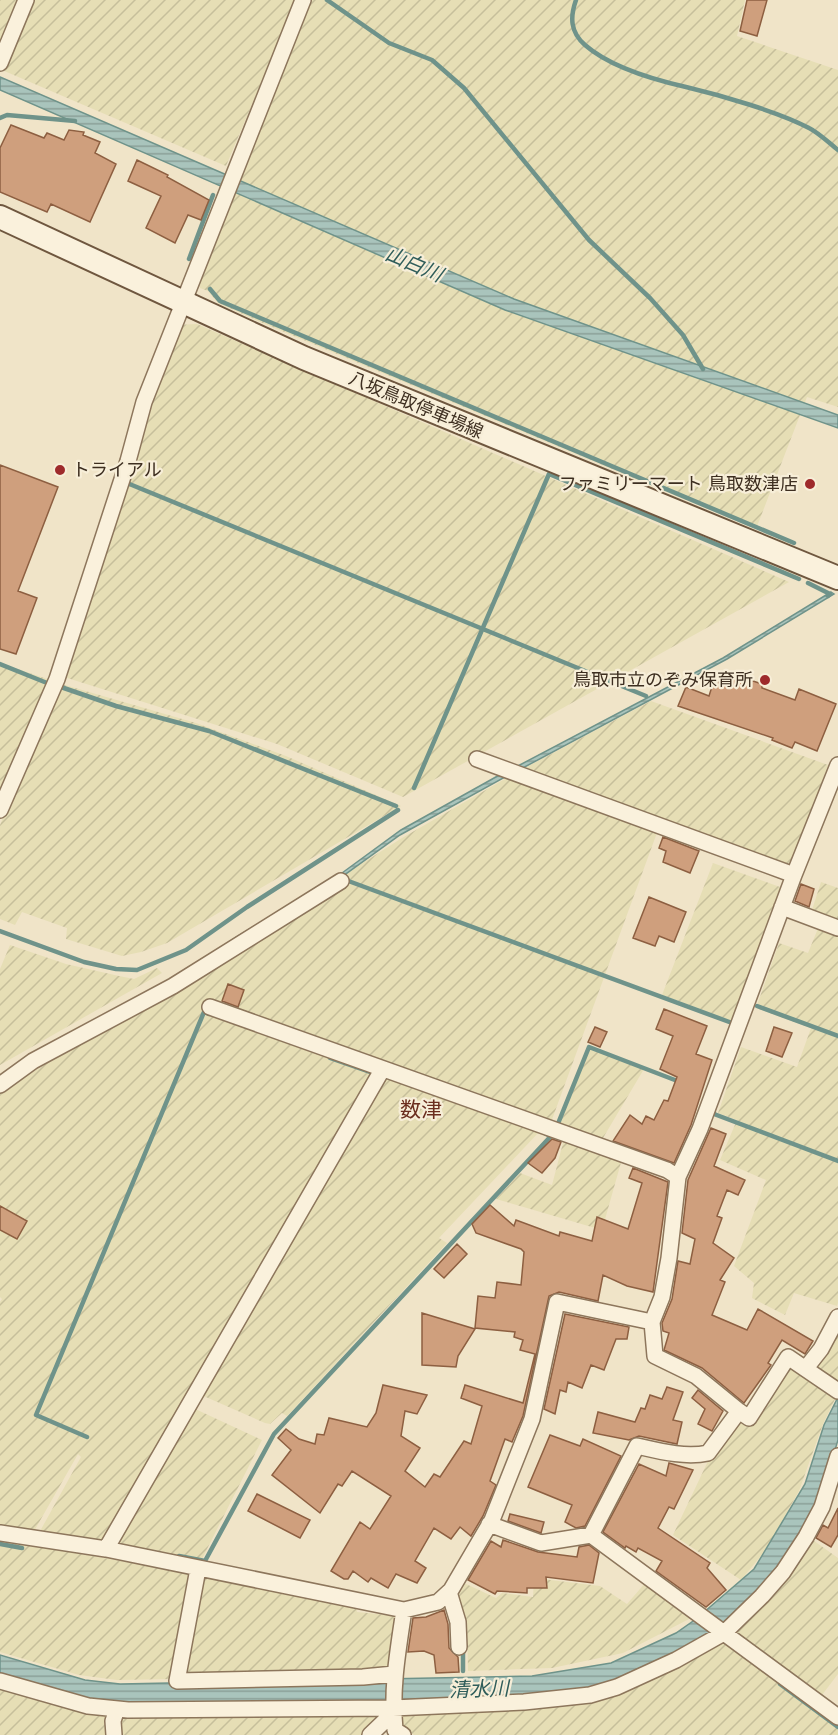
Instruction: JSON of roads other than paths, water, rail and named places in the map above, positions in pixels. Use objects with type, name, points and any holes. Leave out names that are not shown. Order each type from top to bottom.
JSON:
[{"type":"main road","name":"八坂鳥取停車場線","points":[[0,217],[348,376],[838,578]]},
{"type":"street","points":[[0,63],[3,46],[26,0]]},
{"type":"street","points":[[0,810],[57,679],[128,461],[144,402],[303,0]]},
{"type":"street","points":[[477,759],[794,875]]},
{"type":"street","points":[[838,765],[794,875],[700,1129],[678,1177],[662,1297],[652,1322],[655,1356],[696,1376],[749,1418],[788,1357],[838,1392]]},
{"type":"street","points":[[0,1085],[33,1061],[172,986],[341,881]]},
{"type":"street","points":[[782,907],[838,928]]},
{"type":"street","points":[[210,1007],[646,1162],[678,1177]]},
{"type":"street","points":[[106,1550],[382,1070]]},
{"type":"street","points":[[0,1533],[106,1550],[404,1610],[438,1602],[449,1592],[502,1499],[532,1419],[557,1302],[652,1322]]},
{"type":"street","points":[[806,1368],[821,1348],[838,1317]]},
{"type":"street","points":[[591,1535],[637,1446],[698,1456],[708,1453],[739,1411]]},
{"type":"street","points":[[0,1681],[88,1706],[117,1709],[393,1710],[524,1702],[590,1695],[643,1676],[724,1632],[776,1580],[806,1537],[822,1507],[838,1456]]},
{"type":"street","points":[[489,1524],[541,1543],[591,1535],[838,1717]]},
{"type":"street","points":[[198,1569],[177,1681],[363,1677],[394,1674]]},
{"type":"street","points":[[449,1592],[458,1622],[459,1647]]},
{"type":"street","points":[[403,1735],[395,1730],[393,1710],[394,1674],[404,1610]]},
{"type":"street","points":[[114,1735],[113,1721],[117,1709]]},
{"type":"street","points":[[370,1735],[393,1710]]},
{"type":"water","name":"山白川","points":[[0,77],[514,299],[838,415],[838,428],[505,310],[0,90]]},
{"type":"water","points":[[831,592],[834,594],[727,659],[519,770],[514,768],[723,658]]},
{"type":"water","points":[[503,773],[507,776],[400,835],[329,886],[190,969],[235,938],[342,873],[401,830]]},
{"type":"water","name":"清水川","points":[[838,1397],[838,1440],[823,1490],[794,1545],[762,1589],[715,1631],[625,1680],[570,1694],[295,1704],[100,1704],[0,1678],[0,1655],[85,1680],[120,1684],[532,1676],[611,1663],[676,1633],[696,1619],[754,1569],[805,1484],[824,1425]]},
{"type":"waterway","points":[[327,0],[389,43],[432,60],[464,88],[589,240],[650,298],[683,335],[703,369]]},
{"type":"waterway","points":[[576,0],[572,18],[576,35],[585,45],[607,60],[661,81],[732,99],[782,116],[813,130],[838,150]]},
{"type":"waterway","points":[[0,118],[7,115],[75,121]]},
{"type":"waterway","points":[[189,259],[213,195]]},
{"type":"waterway","points":[[210,289],[220,301],[794,543]]},
{"type":"waterway","points":[[414,788],[549,474],[799,579]]},
{"type":"waterway","points":[[127,483],[646,696]]},
{"type":"waterway","points":[[808,583],[830,594],[828,596]]},
{"type":"waterway","points":[[0,664],[47,683]]},
{"type":"waterway","points":[[58,686],[116,706],[209,731],[396,806]]},
{"type":"waterway","points":[[0,931],[84,962],[116,969],[137,970],[186,950],[247,907],[398,810]]},
{"type":"waterway","points":[[343,879],[732,1023]]},
{"type":"waterway","points":[[757,1006],[838,1036]]},
{"type":"waterway","points":[[87,1437],[36,1415],[204,1012],[209,1014]]},
{"type":"waterway","points":[[557,1126],[589,1047],[680,1082]]},
{"type":"waterway","points":[[330,1058],[370,1072]]},
{"type":"waterway","points":[[714,1112],[714,1114],[838,1161]]},
{"type":"waterway","points":[[179,1556],[205,1561],[274,1434],[551,1136],[546,1134]]},
{"type":"waterway","points":[[0,1544],[22,1548]]},
{"type":"waterway","name":"清水川","points":[[463,1648],[463,1671]]},
{"type":"waterway","points":[[780,1684],[838,1727]]},
{"type":"place","name":"トライアル","points":[[60,470]]},
{"type":"place","name":"ファミリーマート 鳥取数津店","points":[[810,484]]},
{"type":"place","name":"鳥取市立のぞみ保育所","points":[[765,680]]},
{"type":"district","name":"数津","points":[[421,1110]]}]
